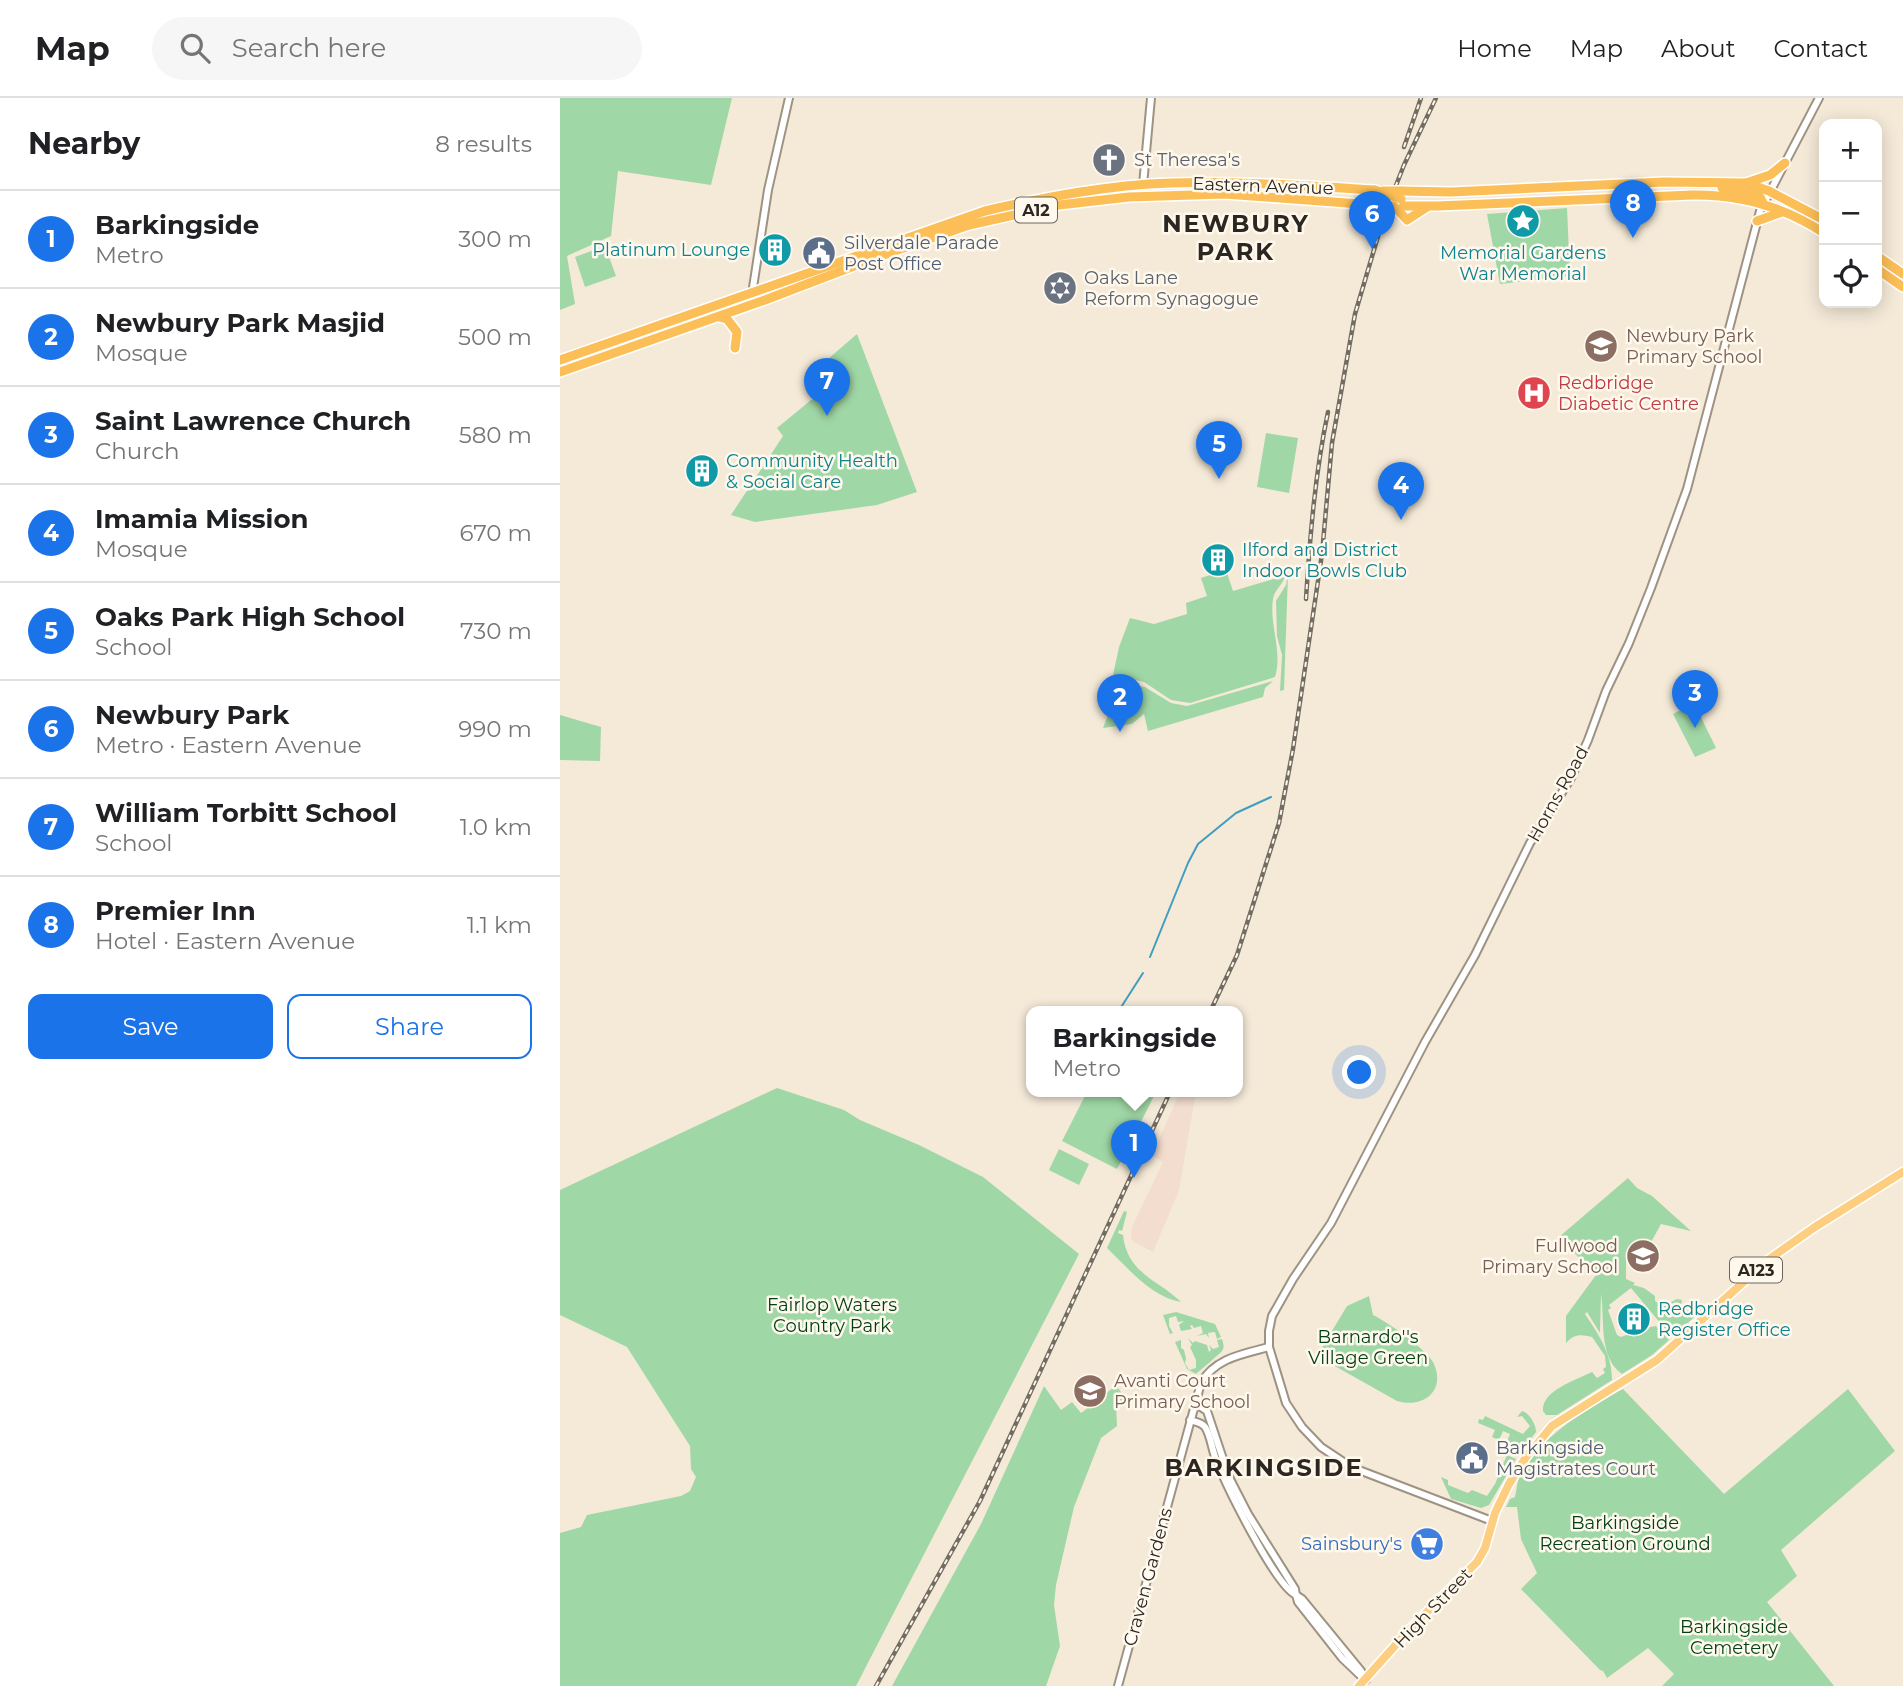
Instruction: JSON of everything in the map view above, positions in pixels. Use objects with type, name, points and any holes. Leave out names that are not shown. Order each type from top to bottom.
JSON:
[{"type":"highway","points":[[1746,183],[1770,175],[1785,163]]},
{"type":"highway","name":"Eastern Avenue","points":[[752,305],[970,225],[1059,205],[1129,197],[1225,194],[1335,200],[1374,205],[1451,192],[1691,182],[1746,183],[1769,191],[1819,217]]},
{"type":"highway","points":[[1691,182],[1756,194],[1763,204]]},
{"type":"highway","name":"Eastern Avenue","points":[[752,294],[985,211],[1058,195],[1143,185],[1224,183],[1375,190],[1401,200],[1430,206],[1704,194],[1731,196],[1763,204],[1819,230]]},
{"type":"highway","points":[[1311,188],[1335,200],[1344,188]]},
{"type":"highway","points":[[1769,191],[1772,200],[1809,218],[1819,229]]},
{"type":"highway","points":[[1401,200],[1406,220],[1430,206]]},
{"type":"highway","points":[[1758,221],[1784,212]]},
{"type":"highway","points":[[1882,259],[1903,274]]},
{"type":"highway","points":[[1882,272],[1903,287]]},
{"type":"highway","name":"A12","points":[[560,360],[752,294]]},
{"type":"highway","name":"A12","points":[[560,372],[752,305]]},
{"type":"highway","points":[[719,317],[727,319],[737,332],[735,348]]},
{"type":"main road","name":"A123","points":[[1492,1521],[1518,1468],[1552,1426],[1657,1360],[1768,1260],[1903,1172]]},
{"type":"main road","name":"High Street","points":[[1362,1683],[1410,1629],[1472,1569],[1485,1548],[1492,1521]]},
{"type":"street","points":[[752,305],[768,190],[789,98]]},
{"type":"street","points":[[1143,185],[1151,98]]},
{"type":"street","name":"Horns Road","points":[[1269,1347],[1272,1316],[1280,1300],[1331,1223],[1424,1042],[1475,955],[1530,844],[1571,778],[1588,740],[1606,691],[1651,588],[1687,489],[1763,204],[1819,98]]},
{"type":"street","points":[[1269,1347],[1286,1403],[1307,1434],[1330,1455],[1372,1476],[1492,1521]]},
{"type":"street","name":"Craven Gardens","points":[[1118,1686],[1201,1383],[1214,1366],[1269,1347]]},
{"type":"street","points":[[1195,1403],[1207,1411],[1229,1477],[1296,1595]]},
{"type":"street","points":[[1190,1420],[1206,1428],[1215,1459],[1242,1517],[1284,1584],[1290,1593],[1302,1599],[1361,1671],[1362,1683]]},
{"type":"shaded area","points":[[1178,1097],[1195,1097],[1179,1190],[1153,1252],[1131,1238],[1132,1227],[1163,1162],[1152,1155]]},
{"type":"green space","points":[[560,98],[732,98],[711,185],[618,171],[611,236],[567,256],[575,304],[560,310]]},
{"type":"green space","points":[[1567,208],[1570,276],[1500,284],[1487,214]]},
{"type":"green space","points":[[605,246],[616,276],[585,287],[575,257]]},
{"type":"green space","points":[[857,334],[917,492],[877,505],[755,522],[731,515],[783,436],[777,428],[833,382],[825,373],[828,359]]},
{"type":"green space","points":[[1266,433],[1298,438],[1289,493],[1257,487]]},
{"type":"green space","points":[[1226,570],[1233,591],[1284,576],[1275,593],[1272,609],[1278,658],[1275,677],[1190,703],[1171,700],[1144,682],[1113,675],[1119,647],[1130,618],[1154,624],[1187,614],[1186,603],[1207,596],[1201,578]]},
{"type":"green space","points":[[1288,574],[1284,690],[1280,691],[1282,655],[1277,636],[1276,601],[1286,585]]},
{"type":"green space","points":[[1112,681],[1145,687],[1171,703],[1187,706],[1273,681],[1265,688],[1263,697],[1148,731],[1144,714],[1132,724],[1103,728],[1111,707]]},
{"type":"green space","points":[[1694,703],[1716,748],[1695,757],[1673,714]]},
{"type":"green space","points":[[560,715],[601,727],[600,761],[560,760]]},
{"type":"green space","name":"Fairlop Waters Country Park","points":[[777,1088],[844,1110],[983,1177],[1079,1254],[856,1686],[560,1686],[560,1533],[581,1527],[587,1515],[681,1496],[690,1491],[696,1477],[691,1469],[690,1446],[627,1347],[560,1315],[560,1190]]},
{"type":"green space","points":[[1084,1097],[1153,1097],[1117,1169],[1062,1141]]},
{"type":"green space","points":[[1059,1149],[1089,1164],[1079,1185],[1049,1170]]},
{"type":"green space","points":[[1628,1178],[1691,1231],[1661,1224],[1650,1244],[1626,1259],[1626,1279],[1655,1296],[1655,1301],[1663,1306],[1677,1299],[1682,1300],[1680,1310],[1700,1312],[1672,1337],[1631,1288],[1609,1305],[1611,1308],[1608,1310],[1617,1335],[1621,1337],[1656,1326],[1669,1340],[1652,1355],[1622,1374],[1614,1367],[1606,1348],[1601,1294],[1600,1333],[1587,1312],[1585,1314],[1607,1353],[1612,1380],[1557,1415],[1546,1415],[1543,1411],[1544,1404],[1553,1392],[1592,1372],[1597,1378],[1605,1373],[1603,1369],[1606,1367],[1605,1356],[1592,1337],[1578,1336],[1566,1343],[1566,1316],[1596,1275],[1559,1237]]},
{"type":"green space","points":[[1124,1211],[1127,1212],[1122,1231],[1119,1230],[1118,1233],[1123,1235],[1131,1259],[1145,1275],[1181,1302],[1150,1288],[1107,1248]]},
{"type":"green space","name":"Barnardo''s Village Green","points":[[1369,1296],[1373,1315],[1414,1343],[1433,1362],[1437,1381],[1435,1389],[1424,1400],[1407,1403],[1397,1401],[1317,1356],[1347,1306]]},
{"type":"green space","points":[[1176,1312],[1215,1324],[1221,1337],[1217,1339],[1215,1332],[1208,1333],[1209,1338],[1206,1334],[1197,1336],[1203,1333],[1201,1326],[1194,1328],[1192,1325],[1192,1329],[1181,1331],[1179,1325],[1184,1321],[1178,1322],[1176,1316],[1169,1318],[1173,1333],[1170,1334],[1163,1315]]},
{"type":"green space","points":[[1188,1338],[1193,1343],[1195,1341],[1207,1345],[1209,1352],[1209,1345],[1213,1349],[1219,1347],[1217,1340],[1222,1339],[1221,1352],[1196,1374],[1187,1369],[1175,1342],[1181,1340],[1189,1370],[1196,1368]]},
{"type":"green space","points":[[1044,1386],[1061,1410],[1072,1402],[1081,1413],[1092,1405],[1092,1401],[1113,1388],[1118,1388],[1126,1399],[1116,1404],[1117,1426],[1101,1438],[1074,1507],[1056,1585],[1054,1605],[1060,1646],[1046,1686],[892,1686],[981,1524]]},
{"type":"green space","name":"Barkingside Recreation Ground","points":[[1623,1389],[1724,1494],[1848,1389],[1895,1451],[1781,1550],[1797,1576],[1767,1602],[1834,1686],[1662,1686],[1674,1674],[1648,1648],[1607,1678],[1521,1589],[1537,1573],[1521,1539],[1517,1507],[1506,1507],[1510,1499],[1515,1497],[1518,1481],[1525,1467],[1548,1439],[1563,1427]]},
{"type":"green space","points":[[1522,1411],[1532,1420],[1536,1432],[1520,1453],[1505,1447],[1510,1434],[1503,1431],[1499,1440],[1492,1437],[1495,1430],[1478,1423],[1479,1419],[1483,1420],[1485,1416],[1523,1434],[1530,1426],[1522,1416],[1517,1417]]},
{"type":"green space","points":[[1507,1455],[1516,1459],[1489,1505],[1481,1508],[1451,1499],[1441,1477],[1448,1480],[1448,1485],[1468,1493],[1472,1490],[1487,1496]]},
{"type":"waterway","points":[[1150,957],[1198,844],[1236,813],[1271,797]]},
{"type":"waterway","points":[[1122,1006],[1143,973]]},
{"type":"railway","points":[[1404,147],[1421,98]]},
{"type":"railway","points":[[1213,1006],[1237,955],[1279,823],[1293,749],[1322,554],[1332,443],[1355,314],[1384,216],[1404,165],[1436,98]]},
{"type":"railway","points":[[1306,599],[1316,482],[1328,412]]},
{"type":"railway","points":[[876,1686],[980,1501],[1168,1097]]},
{"type":"place","name":"St Theresa's","points":[[1109,160]]},
{"type":"place","name":"Memorial Gardens War Memorial","points":[[1523,221]]},
{"type":"place","name":"Premier Inn","points":[[1633,238]]},
{"type":"place","name":"Newbury Park","points":[[1372,249]]},
{"type":"place","name":"Platinum Lounge","points":[[775,250]]},
{"type":"place","name":"Silverdale Parade Post Office","points":[[819,253]]},
{"type":"place","name":"Oaks Lane Reform Synagogue","points":[[1060,288]]},
{"type":"place","name":"Newbury Park Primary School","points":[[1601,346]]},
{"type":"place","name":"Redbridge Diabetic Centre","points":[[1534,393]]},
{"type":"place","name":"William Torbitt School","points":[[827,416]]},
{"type":"place","name":"Community Health & Social Care","points":[[702,471]]},
{"type":"place","name":"Oaks Park High School","points":[[1219,479]]},
{"type":"place","name":"Imamia Mission","points":[[1401,520]]},
{"type":"place","name":"Ilford and District Indoor Bowls Club","points":[[1218,560]]},
{"type":"place","name":"Saint Lawrence Church","points":[[1695,728]]},
{"type":"place","name":"Newbury Park Masjid","points":[[1120,732]]},
{"type":"place","name":"Barkingside","points":[[1134,1178]]},
{"type":"place","name":"Fullwood Primary School","points":[[1643,1256]]},
{"type":"place","name":"Redbridge Register Office","points":[[1634,1319]]},
{"type":"place","name":"Avanti Court Primary School","points":[[1090,1391]]},
{"type":"place","name":"Barkingside Magistrates Court","points":[[1472,1458]]},
{"type":"place","name":"Sainsbury's","points":[[1427,1544]]},
{"type":"district","name":"NEWBURY PARK","points":[[1236,237]]},
{"type":"district","name":"BARKINGSIDE","points":[[1264,1467]]},
{"type":"park label","name":"Barkingside Cemetery","points":[[1734,1637]]}]
